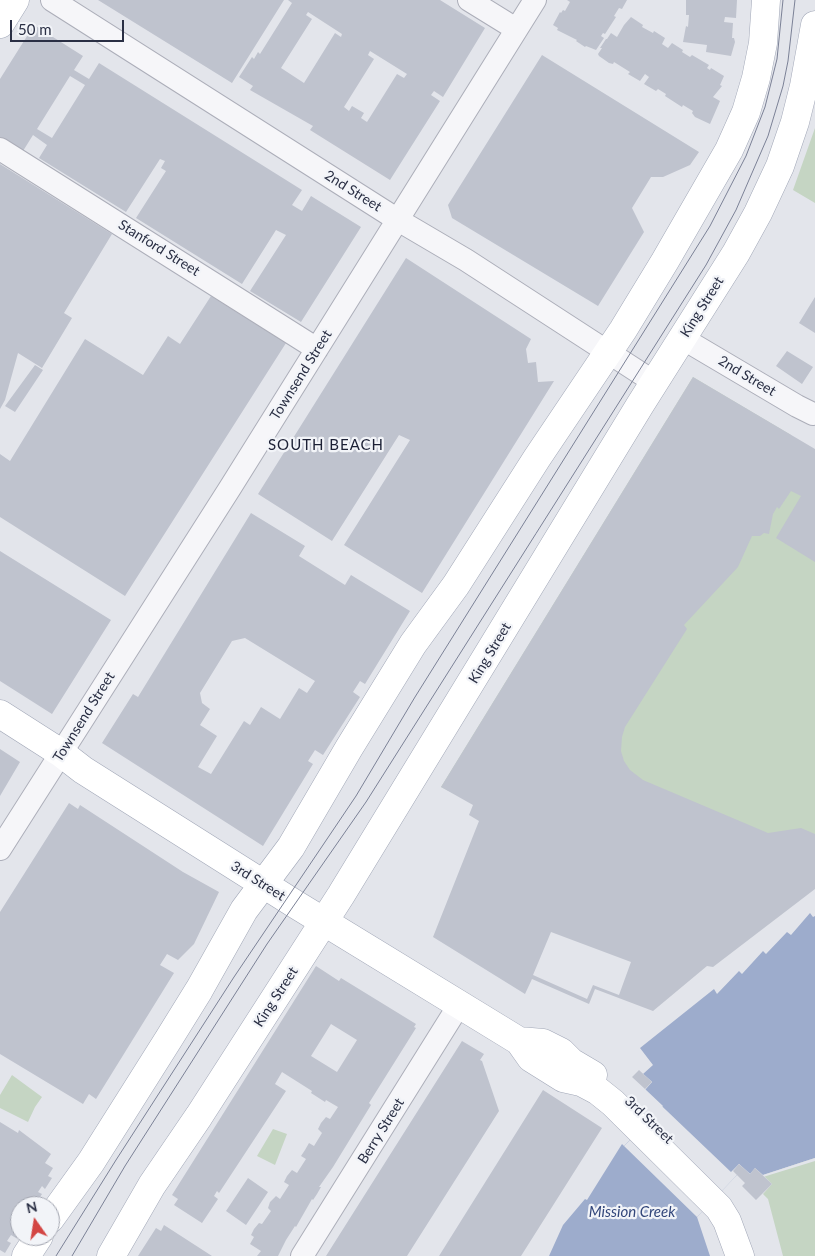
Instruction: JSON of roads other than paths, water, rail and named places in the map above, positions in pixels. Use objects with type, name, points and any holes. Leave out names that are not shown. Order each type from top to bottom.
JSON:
[{"type":"main road","points":[[0,24],[15,0]]},
{"type":"main road","points":[[60,1205],[92,1162],[199,990],[244,910],[292,847],[349,748],[413,644],[456,584],[665,261],[730,150],[746,112],[756,78],[763,43],[766,0]]},
{"type":"main road","name":"King Street","points":[[111,1256],[152,1185],[199,1116],[324,922],[654,382],[736,253],[771,187],[795,122],[812,49],[815,25]]},
{"type":"main road","name":"3rd Street","points":[[0,714],[61,752],[83,770],[263,884],[519,1041],[531,1058],[564,1078],[569,1092],[600,1114],[641,1132]]},
{"type":"main road","name":"3rd Street","points":[[519,1041],[543,1043],[561,1052],[571,1062],[623,1094],[641,1132],[714,1204],[735,1210],[737,1249]]},
{"type":"street","name":"2nd Street","points":[[52,0],[398,220],[466,260],[654,382]]},
{"type":"street","points":[[469,0],[516,29]]},
{"type":"street","name":"Townsend Street","points":[[0,849],[318,349],[535,0]]},
{"type":"street","name":"Stanford Street","points":[[0,149],[318,349]]},
{"type":"street","name":"2nd Street","points":[[682,338],[796,406],[814,414]]},
{"type":"street","name":"Berry Street","points":[[302,1256],[459,1005]]},
{"type":"water","name":"Mission Creek","points":[[810,913],[813,917],[815,916],[815,1158],[763,1175],[750,1174],[739,1164],[737,1175],[697,1217],[710,1256],[549,1256],[563,1225],[585,1199],[587,1200],[622,1144],[624,1146],[663,1106],[645,1089],[652,1082],[643,1074],[653,1065],[640,1048],[714,989],[717,994],[739,971],[742,974],[763,951],[766,954],[787,932],[791,935]]},
{"type":"tram line","points":[[56,1256],[234,977],[356,796],[415,697],[710,226],[746,156],[765,107],[777,59],[783,0]]},
{"type":"tram line","points":[[72,1256],[125,1166],[267,944],[366,802],[706,265],[736,210],[768,136],[783,86],[788,61],[795,0]]},
{"type":"district","name":"SOUTH BEACH","points":[[326,445]]}]
